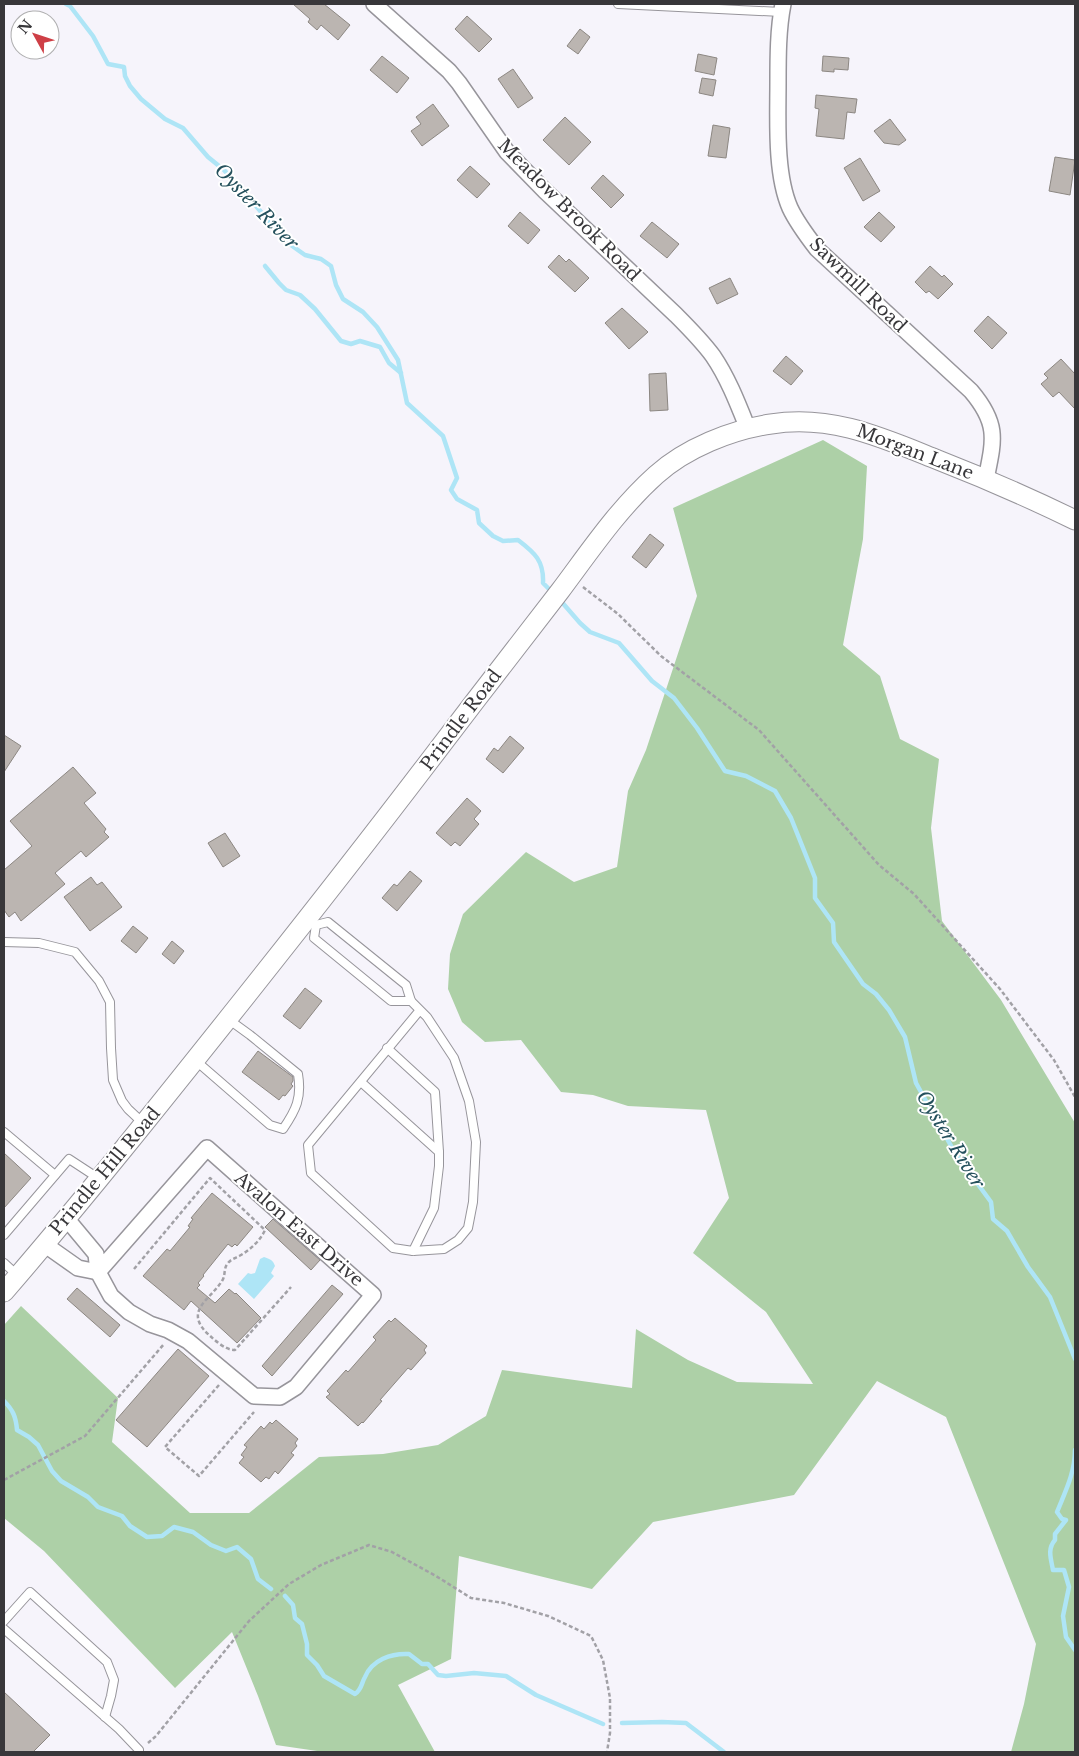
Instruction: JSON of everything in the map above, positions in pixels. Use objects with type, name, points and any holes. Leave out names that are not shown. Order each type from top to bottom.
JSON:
[{"type":"street","name":"Meadow Brook Road","points":[[374,4],[449,71],[507,152],[532,178],[696,336],[713,356],[737,400],[748,429]]},
{"type":"street","name":"Sawmill Road","points":[[782,8],[778,54],[780,170],[790,207],[802,229],[817,249],[971,392],[981,404],[988,417],[993,434],[986,479]]},
{"type":"street","name":"Morgan Lane","points":[[748,429],[771,424],[795,422],[835,424],[862,430],[986,479],[1075,520]]},
{"type":"street","name":"Prindle Road","points":[[199,1055],[311,922],[568,580],[629,502],[659,472],[694,450],[748,429]]},
{"type":"street","name":"Prindle Hill Road","points":[[4,1292],[145,1124],[199,1055]]},
{"type":"street","name":"Avalon East Drive","points":[[66,1218],[96,1254],[98,1272],[111,1296],[129,1312],[150,1324],[168,1330],[188,1341],[254,1396],[262,1398],[280,1397],[296,1387],[373,1294],[207,1148],[98,1272]]},
{"type":"street","points":[[44,1244],[78,1268],[98,1272]]},
{"type":"lane","points":[[618,4],[782,8]]},
{"type":"lane","points":[[412,1001],[391,1001],[314,938],[311,922],[328,922],[406,985],[412,1001],[427,1017],[454,1058],[469,1101],[476,1142],[473,1202],[468,1228],[458,1240],[444,1249],[414,1251],[393,1248],[311,1173],[308,1145],[420,1010]]},
{"type":"lane","points":[[4,942],[39,943],[76,952],[99,981],[110,1002],[113,1080],[122,1102],[145,1124]]},
{"type":"lane","points":[[199,1055],[270,1125],[284,1129],[296,1109],[300,1088],[298,1074],[250,1034],[228,1019]]},
{"type":"lane","points":[[387,1048],[435,1092],[439,1166],[434,1208],[414,1251]]},
{"type":"lane","points":[[361,1082],[439,1152]]},
{"type":"lane","points":[[4,1132],[55,1174]]},
{"type":"lane","points":[[4,1235],[69,1158],[99,1179]]},
{"type":"lane","points":[[4,1263],[18,1276]]},
{"type":"lane","points":[[4,1620],[30,1592],[108,1662],[114,1680],[104,1717]]},
{"type":"lane","points":[[4,1629],[104,1717],[139,1751]]},
{"type":"path","points":[[568,580],[618,614],[661,656],[759,730],[879,865],[914,894],[1000,989],[1054,1060],[1075,1097]]},
{"type":"path","points":[[134,1269],[210,1178],[265,1230],[260,1240],[252,1248],[232,1259],[225,1266],[222,1281],[203,1302],[198,1312],[198,1320],[201,1327],[220,1344],[235,1350],[291,1287]]},
{"type":"path","points":[[4,1480],[85,1436],[160,1348],[170,1341]]},
{"type":"path","points":[[224,1380],[165,1447],[199,1476],[254,1412]]},
{"type":"path","points":[[139,1751],[156,1736],[249,1621],[289,1584],[321,1565],[369,1545],[392,1552],[471,1598],[504,1603],[548,1616],[591,1636],[603,1660],[610,1698],[610,1733],[607,1752]]},
{"type":"green space","points":[[823,440],[867,466],[863,539],[843,645],[880,676],[900,739],[939,759],[931,828],[942,921],[1001,1000],[1075,1123],[1075,1752],[1011,1752],[1024,1704],[1036,1644],[946,1417],[877,1381],[794,1495],[653,1522],[592,1589],[459,1556],[451,1659],[398,1685],[435,1752],[324,1752],[276,1745],[232,1632],[175,1688],[44,1551],[4,1518],[4,1325],[21,1306],[118,1398],[112,1442],[190,1513],[249,1513],[319,1457],[383,1454],[438,1445],[486,1416],[502,1370],[632,1388],[636,1329],[688,1360],[737,1382],[813,1384],[766,1312],[693,1253],[729,1198],[706,1110],[628,1106],[593,1095],[561,1092],[521,1040],[485,1042],[462,1022],[448,989],[450,954],[463,914],[526,852],[574,882],[617,867],[628,791],[646,750],[697,596],[673,508]]},
{"type":"water","points":[[264,1257],[271,1260],[274,1264],[275,1266],[271,1273],[274,1276],[254,1299],[238,1284],[248,1273],[255,1273],[260,1259]]},
{"type":"building","points":[[293,4],[324,4],[350,25],[338,40],[321,25],[317,30],[308,22],[310,19]]},
{"type":"building","points":[[467,16],[492,39],[479,52],[455,29]]},
{"type":"building","points":[[580,29],[590,37],[578,54],[567,46]]},
{"type":"building","points":[[698,54],[717,58],[714,75],[695,71]]},
{"type":"building","points":[[382,56],[409,78],[397,93],[370,70]]},
{"type":"building","points":[[823,56],[849,58],[848,70],[834,69],[834,72],[822,71]]},
{"type":"building","points":[[513,69],[533,98],[518,108],[498,79]]},
{"type":"building","points":[[702,78],[716,80],[713,96],[699,93]]},
{"type":"building","points":[[816,95],[857,99],[855,113],[847,112],[844,139],[816,136],[819,109],[815,108]]},
{"type":"building","points":[[433,104],[449,126],[422,146],[411,131],[421,124],[416,117]]},
{"type":"building","points":[[565,117],[591,142],[569,165],[543,140]]},
{"type":"building","points":[[890,119],[906,140],[899,145],[884,143],[874,131]]},
{"type":"building","points":[[713,125],[730,128],[726,158],[708,156]]},
{"type":"building","points":[[1055,157],[1075,160],[1070,195],[1049,191]]},
{"type":"building","points":[[860,158],[880,191],[863,201],[844,168]]},
{"type":"building","points":[[470,166],[490,184],[477,198],[457,180]]},
{"type":"building","points":[[603,175],[624,195],[611,208],[591,188]]},
{"type":"building","points":[[520,212],[540,230],[528,244],[508,226]]},
{"type":"building","points":[[879,212],[895,227],[881,242],[864,227]]},
{"type":"building","points":[[652,222],[679,244],[667,258],[640,236]]},
{"type":"building","points":[[559,255],[566,262],[569,259],[589,278],[575,292],[548,267]]},
{"type":"building","points":[[930,266],[942,277],[944,275],[953,284],[938,299],[929,291],[926,293],[915,282]]},
{"type":"building","points":[[730,278],[738,294],[717,304],[709,288]]},
{"type":"building","points":[[622,308],[648,332],[629,349],[605,323]]},
{"type":"building","points":[[988,316],[1007,333],[992,349],[974,331]]},
{"type":"building","points":[[786,356],[803,371],[791,385],[773,371]]},
{"type":"building","points":[[1061,359],[1075,374],[1075,409],[1059,392],[1053,397],[1041,384],[1048,378],[1044,374]]},
{"type":"building","points":[[666,373],[668,410],[650,411],[649,374]]},
{"type":"building","points":[[650,534],[664,545],[646,568],[632,557]]},
{"type":"building","points":[[4,735],[21,746],[4,772]]},
{"type":"building","points":[[510,736],[524,748],[503,773],[486,759],[494,748],[498,751]]},
{"type":"building","points":[[73,767],[96,793],[84,803],[106,829],[104,832],[109,837],[86,857],[81,851],[55,873],[65,884],[21,921],[15,912],[9,917],[4,910],[4,870],[32,846],[10,821]]},
{"type":"building","points":[[467,798],[481,811],[474,819],[479,824],[460,846],[455,842],[451,846],[436,833]]},
{"type":"building","points":[[225,833],[240,856],[223,867],[208,843]]},
{"type":"building","points":[[410,871],[422,881],[397,911],[382,898],[394,884],[397,886]]},
{"type":"building","points":[[91,877],[97,885],[102,882],[122,907],[90,931],[64,897]]},
{"type":"building","points":[[133,926],[148,938],[136,953],[121,941]]},
{"type":"building","points":[[172,941],[184,951],[174,964],[162,954]]},
{"type":"building","points":[[305,988],[322,1001],[300,1029],[283,1016]]},
{"type":"building","points":[[258,1051],[293,1077],[291,1084],[293,1086],[279,1100],[242,1072]]},
{"type":"building","points":[[4,1153],[31,1178],[4,1208]]},
{"type":"building","points":[[212,1193],[253,1227],[237,1246],[235,1244],[232,1247],[228,1244],[203,1275],[197,1288],[215,1303],[229,1289],[236,1293],[261,1318],[237,1343],[191,1301],[184,1310],[143,1276],[167,1249],[170,1251],[190,1227],[188,1226],[193,1219],[191,1218]]},
{"type":"building","points":[[273,1219],[320,1260],[311,1270],[265,1227]]},
{"type":"building","points":[[332,1285],[343,1294],[272,1376],[262,1366]]},
{"type":"building","points":[[77,1288],[120,1325],[110,1337],[67,1299]]},
{"type":"building","points":[[395,1318],[427,1346],[424,1350],[426,1353],[411,1370],[408,1368],[380,1400],[382,1401],[363,1423],[358,1426],[326,1397],[330,1394],[327,1391],[346,1370],[348,1372],[376,1340],[373,1337],[389,1320],[391,1322]]},
{"type":"building","points":[[178,1349],[209,1376],[147,1447],[116,1420]]},
{"type":"building","points":[[276,1420],[298,1439],[295,1443],[297,1446],[291,1453],[294,1455],[278,1474],[275,1471],[269,1479],[266,1477],[261,1482],[239,1463],[244,1457],[241,1455],[247,1447],[244,1445],[261,1426],[264,1429],[270,1422],[272,1424]]},
{"type":"building","points":[[4,1692],[50,1735],[33,1752],[4,1752]]},
{"type":"waterway","name":"Oyster River","points":[[66,4],[70,6],[93,36],[108,64],[124,67],[125,76],[130,86],[141,99],[165,119],[183,128],[208,157],[224,170],[288,243],[305,255],[321,259],[331,266],[336,285],[343,299],[363,312],[377,327],[398,360],[407,403],[443,436],[457,478],[451,490],[457,499],[477,510],[479,523],[493,536],[503,541],[518,540],[529,549],[540,563],[543,583],[553,593]]},
{"type":"waterway","points":[[265,266],[286,290],[300,295],[315,309],[341,341],[351,344],[360,341],[380,347],[389,363],[401,373]]},
{"type":"waterway","name":"Oyster River","points":[[560,600],[590,632],[619,643],[652,681],[674,698],[697,728],[725,771],[746,776],[775,791],[791,818],[815,878],[815,898],[833,923],[834,942],[863,984],[876,994],[889,1010],[905,1037],[916,1083],[955,1153],[991,1202],[993,1219],[1007,1231],[1028,1267],[1050,1297],[1075,1359]]},
{"type":"waterway","points":[[4,1401],[14,1414],[17,1430],[38,1445],[52,1471],[61,1481],[88,1497],[98,1507],[122,1516],[130,1526],[147,1537],[162,1536],[174,1527],[193,1532],[211,1545],[226,1551],[237,1547],[251,1559],[258,1579],[271,1589]]},
{"type":"waterway","name":"Oyster River","points":[[1075,1450],[1071,1474],[1057,1512],[1062,1519],[1066,1520],[1055,1534],[1050,1554],[1053,1570],[1064,1570],[1069,1587],[1063,1616],[1066,1637],[1075,1650]]},
{"type":"waterway","points":[[285,1596],[293,1605],[295,1618],[302,1624],[307,1644],[307,1655],[324,1676],[355,1694],[368,1671],[377,1662],[389,1656],[409,1654],[422,1664],[428,1664],[438,1675],[474,1673],[506,1676],[536,1695],[603,1724]]},
{"type":"waterway","points":[[622,1723],[686,1723],[724,1752]]}]
